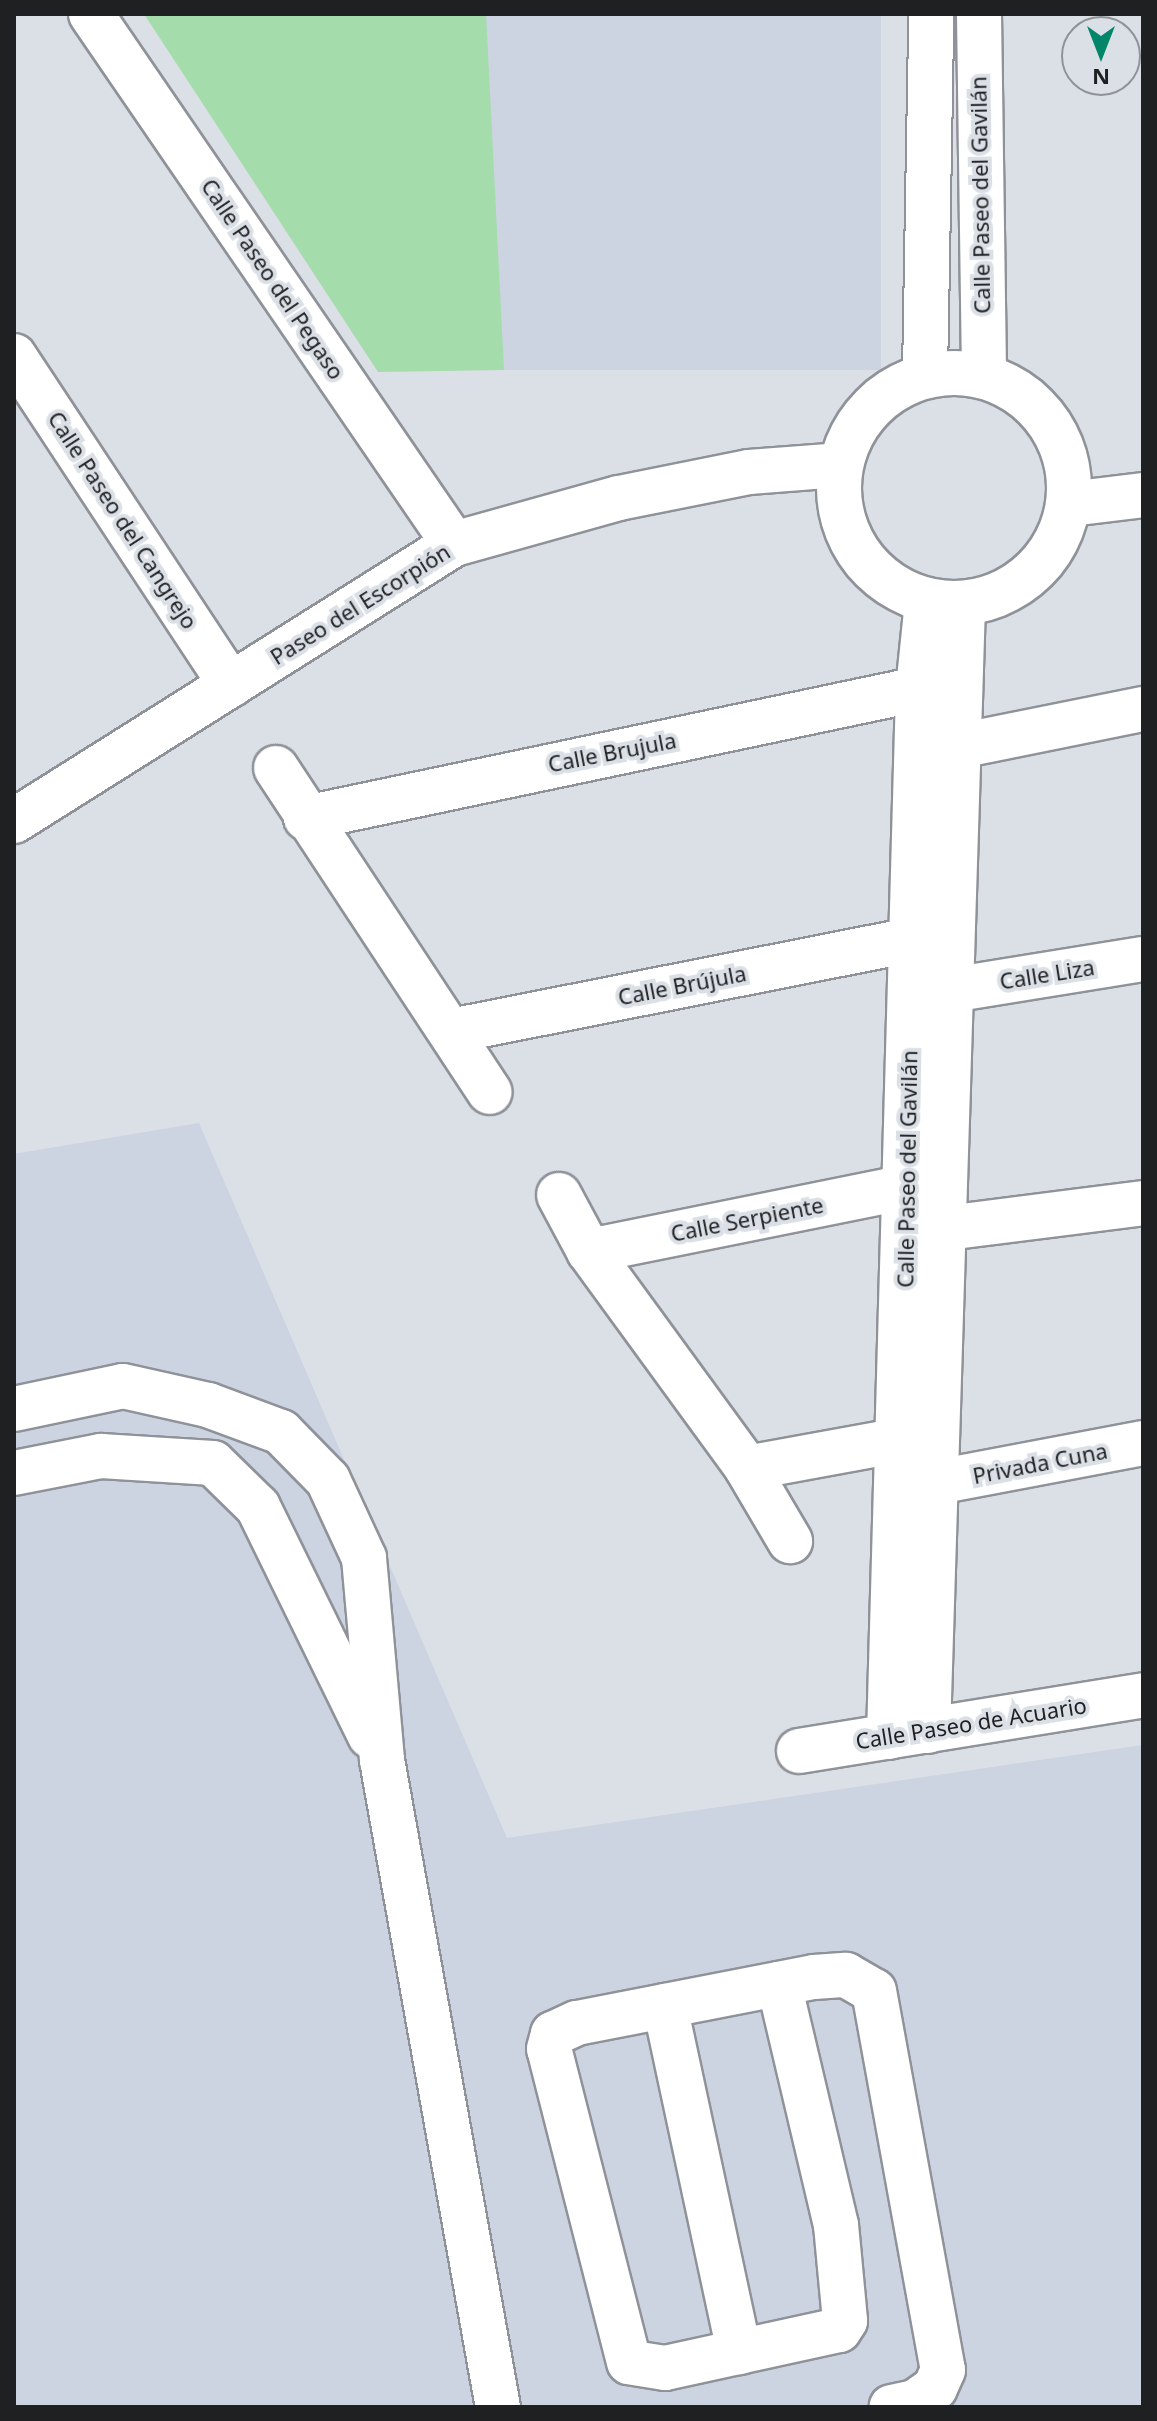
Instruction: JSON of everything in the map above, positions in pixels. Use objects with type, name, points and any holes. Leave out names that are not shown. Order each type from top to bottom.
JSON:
[{"type":"street","name":"Calle Paseo del Pegaso","points":[[91,14],[454,544]]},
{"type":"street","points":[[925,375],[931,14]]},
{"type":"street","name":"Calle Paseo del Gavilán","points":[[979,14],[984,376]]},
{"type":"street","name":"Calle Paseo del Cangrejo","points":[[14,356],[231,685]]},
{"type":"street","points":[[925,375],[984,376],[1032,401],[1055,430],[1069,466],[1070,504],[1055,547],[1025,581],[945,603],[875,574],[842,524],[839,465],[869,408],[925,375]]},
{"type":"street","name":"Paseo del Escorpión","points":[[16,814],[231,685],[454,544],[619,498],[749,472],[839,465]]},
{"type":"street","points":[[1070,504],[1143,495]]},
{"type":"street","name":"Calle Paseo del Gavilán","points":[[909,1734],[937,1482],[925,1232],[906,1187],[918,689],[945,603]]},
{"type":"street","name":"Calle Paseo del Gavilán","points":[[909,1734],[899,1440],[951,990],[959,746],[945,603]]},
{"type":"street","name":"Calle Brujula","points":[[306,818],[918,689]]},
{"type":"street","points":[[959,746],[1143,709]]},
{"type":"street","points":[[276,768],[306,818],[490,1092]]},
{"type":"street","name":"Calle Brújula","points":[[451,1031],[914,939]]},
{"type":"street","name":"Calle Liza","points":[[951,990],[1143,959]]},
{"type":"street","name":"Calle Serpiente","points":[[589,1251],[906,1187]]},
{"type":"street","points":[[559,1195],[589,1251],[747,1468],[790,1541]]},
{"type":"street","points":[[925,1232],[1143,1203]]},
{"type":"street","points":[[14,1409],[123,1386],[208,1405],[281,1432],[328,1480],[364,1558],[382,1760],[498,2407]]},
{"type":"street","points":[[747,1468],[899,1440]]},
{"type":"street","name":"Privada Cuna","points":[[937,1482],[1143,1443]]},
{"type":"street","points":[[14,1473],[101,1456],[213,1463],[258,1507],[382,1760]]},
{"type":"street","name":"Calle Paseo de Acuario","points":[[799,1751],[1143,1695]]},
{"type":"street","points":[[779,1984],[836,2225],[847,2311],[839,2330],[651,2369],[629,2362],[549,2049],[553,2034],[565,2027],[665,2006],[779,1984],[846,1975],[874,1991],[943,2370],[935,2388],[915,2402],[892,2407]]},
{"type":"street","points":[[665,2006],[739,2352]]},
{"type":"shaded area","points":[[486,14],[881,14],[881,370],[486,370]]},
{"type":"shaded area","points":[[199,1123],[507,1838],[1143,1745],[1143,2407],[14,2407],[14,1154]]},
{"type":"green space","points":[[144,14],[486,14],[504,370],[378,372]]}]
